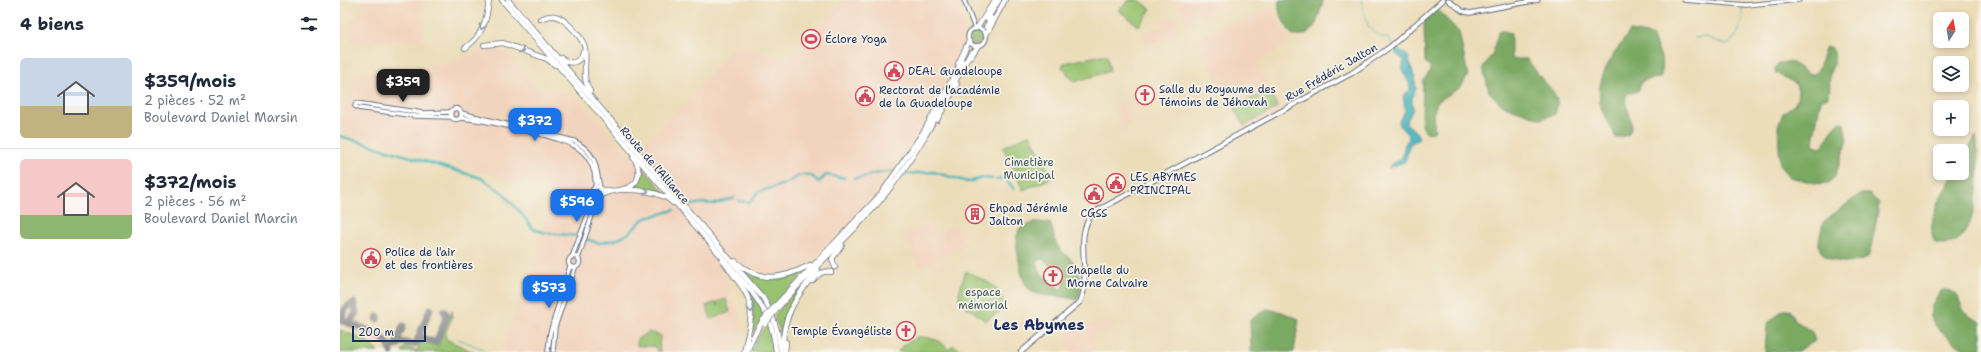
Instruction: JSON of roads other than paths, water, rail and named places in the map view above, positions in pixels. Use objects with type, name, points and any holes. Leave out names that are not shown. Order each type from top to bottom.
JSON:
[{"type":"highway","points":[[465,48],[475,41],[480,34],[489,0]]},
{"type":"highway","name":"Route de l'Alliance","points":[[502,0],[688,216],[711,240],[751,291],[766,312],[774,333],[776,352]]},
{"type":"highway","name":"Route de l'Alliance","points":[[508,0],[770,309],[778,333],[782,352]]},
{"type":"highway","points":[[976,29],[995,0]]},
{"type":"highway","points":[[984,26],[1002,0]]},
{"type":"highway","points":[[986,35],[1002,0]]},
{"type":"highway","points":[[546,43],[562,59],[569,63],[578,61],[582,55],[581,43],[563,22],[554,18],[540,20],[548,16],[560,18],[583,42],[586,54],[586,85],[620,131]]},
{"type":"highway","points":[[746,351],[764,322],[815,262],[843,236],[880,194],[909,155],[929,125],[932,113],[969,41]]},
{"type":"highway","points":[[484,45],[503,43],[547,59],[570,78]]},
{"type":"highway","points":[[929,125],[937,121],[978,46]]},
{"type":"highway","points":[[835,267],[832,259],[855,229],[884,196],[917,151],[929,125],[969,51]]},
{"type":"highway","points":[[600,193],[628,188],[638,179],[639,169],[637,162],[621,139]]},
{"type":"highway","points":[[600,193],[628,191],[652,192],[670,200],[688,216]]},
{"type":"highway","points":[[776,308],[855,229]]},
{"type":"highway","points":[[711,240],[720,244],[738,264],[753,273],[763,276],[778,277],[790,275],[815,262]]},
{"type":"highway","points":[[711,240],[727,267],[742,284],[749,298],[751,319],[746,351]]},
{"type":"highway","points":[[782,352],[784,329],[794,300],[806,283],[846,240]]},
{"type":"highway","points":[[786,352],[789,320],[800,295],[819,274],[824,271],[832,272]]},
{"type":"main road","points":[[964,0],[976,29]]},
{"type":"main road","name":"Rue Frédéric Jalton","points":[[1022,352],[1080,302],[1084,291],[1085,278],[1084,236],[1088,220],[1100,208],[1181,167],[1333,84],[1373,60],[1392,46],[1442,0]]},
{"type":"main road","points":[[1448,0],[1462,11],[1470,13],[1538,0]]},
{"type":"main road","points":[[1684,0],[1746,5],[1799,0]]},
{"type":"main road","points":[[976,29],[983,31],[986,35],[985,42],[978,46],[973,46],[969,41],[969,33],[976,29]]},
{"type":"main road","points":[[356,103],[423,113],[451,112],[456,108],[461,113],[574,141],[586,149],[592,157],[598,171],[600,193],[578,259],[579,263],[575,268],[555,327],[554,351],[547,352],[550,333],[570,266],[569,261],[572,257],[589,212],[593,195],[592,191],[595,188],[596,177],[590,161],[580,149],[573,144],[527,132],[460,118],[455,119],[451,117],[421,116],[357,108],[355,106],[356,103]]},
{"type":"main road","points":[[451,112],[451,117]]},
{"type":"main road","points":[[460,118],[461,113]]},
{"type":"main road","points":[[595,188],[600,193]]},
{"type":"main road","points":[[593,195],[600,193]]},
{"type":"main road","points":[[572,257],[578,259]]},
{"type":"main road","points":[[570,266],[575,268]]},
{"type":"water","points":[[1394,46],[1408,56],[1415,79],[1416,89],[1412,98],[1413,109],[1406,123],[1417,133],[1419,139],[1410,144],[1405,162],[1389,168],[1390,165],[1401,159],[1405,144],[1409,138],[1401,127],[1399,121],[1405,111],[1403,96],[1410,90],[1409,83],[1402,70],[1404,60],[1396,54]]},
{"type":"waterway","points":[[1361,0],[1368,26],[1379,36],[1390,39],[1393,47]]},
{"type":"waterway","points":[[1695,38],[1706,37],[1726,45],[1731,42],[1740,29],[1742,7]]},
{"type":"waterway","points":[[340,136],[481,178],[503,193],[533,229],[546,233],[578,236]]},
{"type":"waterway","points":[[854,178],[883,172],[894,172]]},
{"type":"waterway","points":[[903,174],[934,172],[968,182],[983,178],[992,179]]},
{"type":"waterway","points":[[739,201],[750,202],[758,192],[782,185],[801,175],[810,175],[819,182],[826,175],[844,178]]},
{"type":"waterway","points":[[996,179],[1005,178],[1014,189]]},
{"type":"waterway","points":[[691,205],[703,203],[714,204],[734,198]]},
{"type":"waterway","points":[[586,239],[598,243],[616,240],[629,233],[643,219],[674,210]]},
{"type":"waterway","points":[[458,339],[483,349]]},
{"type":"waterway","points":[[752,352],[755,341]]},
{"type":"waterway","points":[[451,352],[454,348]]},
{"type":"tunnel","points":[[971,52],[986,27]]},
{"type":"place","name":"Éclore Yoga","points":[[811,39]]},
{"type":"place","name":"DEAL Guadeloupe","points":[[894,71]]},
{"type":"place","name":"Salle du Royaume des Témoins de Jéhovah","points":[[1145,95]]},
{"type":"place","name":"Rectorat de l'académie de la Guadeloupe","points":[[865,96]]},
{"type":"place","name":"LES ABYMES PRINCIPAL","points":[[1116,183]]},
{"type":"place","name":"CGSS","points":[[1094,194]]},
{"type":"place","name":"Ehpad Jérémie Jalton","points":[[975,214]]},
{"type":"place","name":"Police de l'air et des frontières","points":[[371,258]]},
{"type":"place","name":"Chapelle du Morne Calvaire","points":[[1053,276]]},
{"type":"place","name":"Temple Évangéliste","points":[[906,331]]},
{"type":"district","name":"Les Abymes","points":[[1039,325]]},
{"type":"park label","name":"Cimetière Municipal","points":[[1029,168]]},
{"type":"park label","name":"espace mémorial","points":[[983,298]]}]
